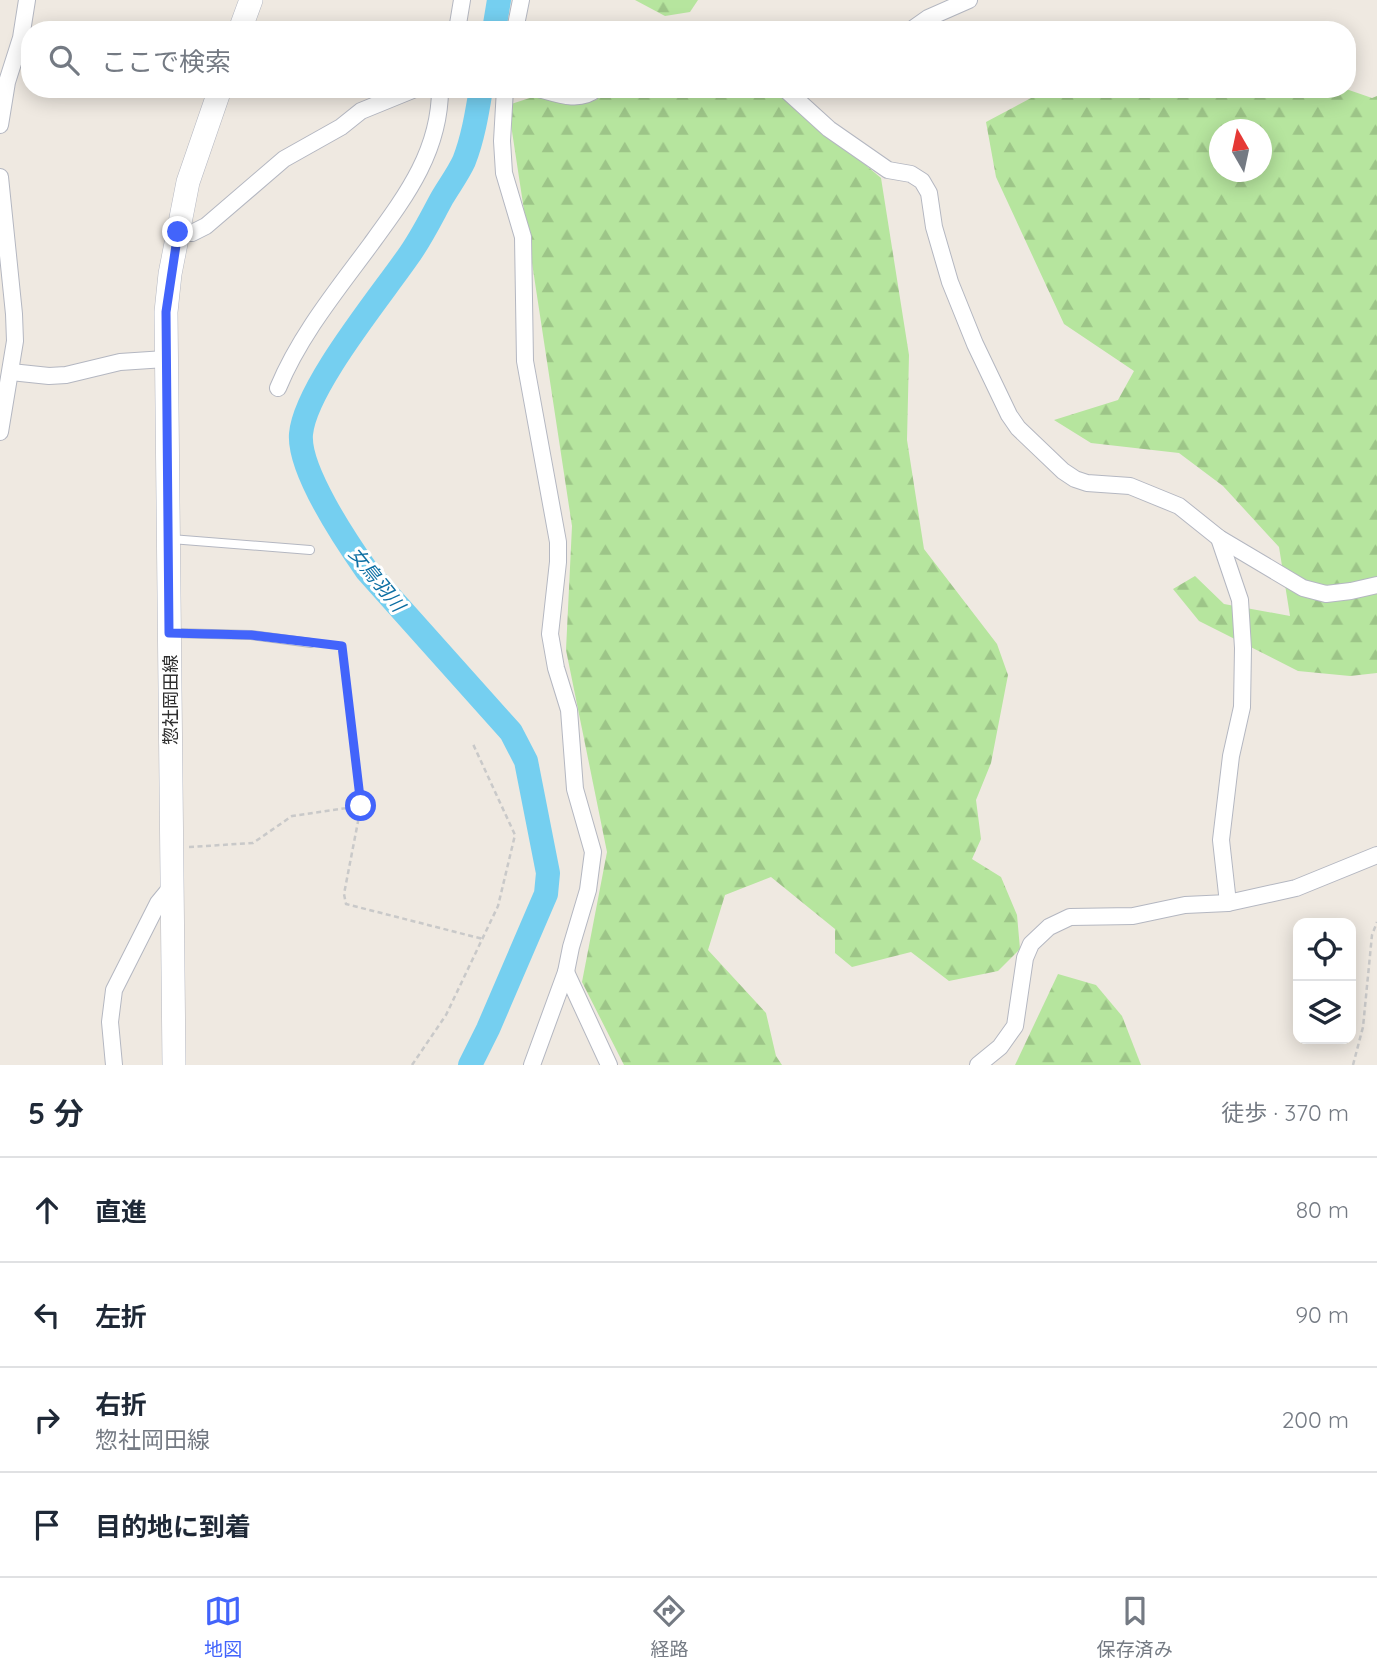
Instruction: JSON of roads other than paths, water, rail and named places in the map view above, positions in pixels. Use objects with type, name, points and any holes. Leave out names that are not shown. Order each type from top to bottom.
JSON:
[{"type":"main road","points":[[243,21],[251,0]]},
{"type":"main road","name":"惣社岡田線","points":[[174,1065],[166,312],[188,182],[217,98]]},
{"type":"street","points":[[24,21],[27,0]]},
{"type":"street","points":[[458,21],[462,0]]},
{"type":"street","points":[[517,21],[521,0]]},
{"type":"street","points":[[924,21],[969,0]]},
{"type":"street","points":[[0,125],[7,82],[21,38]]},
{"type":"street","points":[[178,232],[192,233],[205,226],[285,159],[341,127],[361,111],[393,98]]},
{"type":"street","points":[[278,388],[286,367],[312,325],[418,176],[437,126],[439,98]]},
{"type":"street","points":[[504,98],[502,141],[504,173],[523,237],[525,361],[558,541],[550,634],[556,668],[569,710],[575,789],[593,852],[588,890],[566,972],[532,1065]]},
{"type":"street","points":[[795,98],[829,129],[888,170],[911,174],[922,181],[929,192],[934,227],[965,322],[1009,415],[1032,442],[1074,479],[1087,483],[1130,486],[1179,506],[1219,538],[1303,588],[1326,594],[1351,592],[1377,585]]},
{"type":"street","points":[[0,177],[15,341],[0,432]]},
{"type":"street","points":[[11,372],[66,375],[120,362],[166,359]]},
{"type":"street","points":[[1219,538],[1240,600],[1243,648],[1242,707],[1230,756],[1221,840],[1228,902]]},
{"type":"street","points":[[978,1065],[1000,1047],[1015,1026],[1025,958],[1031,944],[1049,927],[1070,917],[1133,916],[1185,905],[1228,902],[1296,888],[1377,855]]},
{"type":"street","points":[[114,1065],[110,1022],[114,990],[158,903],[172,886]]},
{"type":"street","points":[[566,972],[609,1065]]},
{"type":"lane","points":[[168,539],[310,550]]},
{"type":"lane","points":[[169,633],[251,635],[311,643]]},
{"type":"waterway","name":"女鳥羽川","points":[[496,21],[499,0]]},
{"type":"waterway","name":"女鳥羽川","points":[[470,1065],[546,894],[548,873],[526,761],[511,732],[358,558],[315,485],[302,449],[301,434],[315,393],[329,368],[412,251],[462,166],[479,98]]}]
